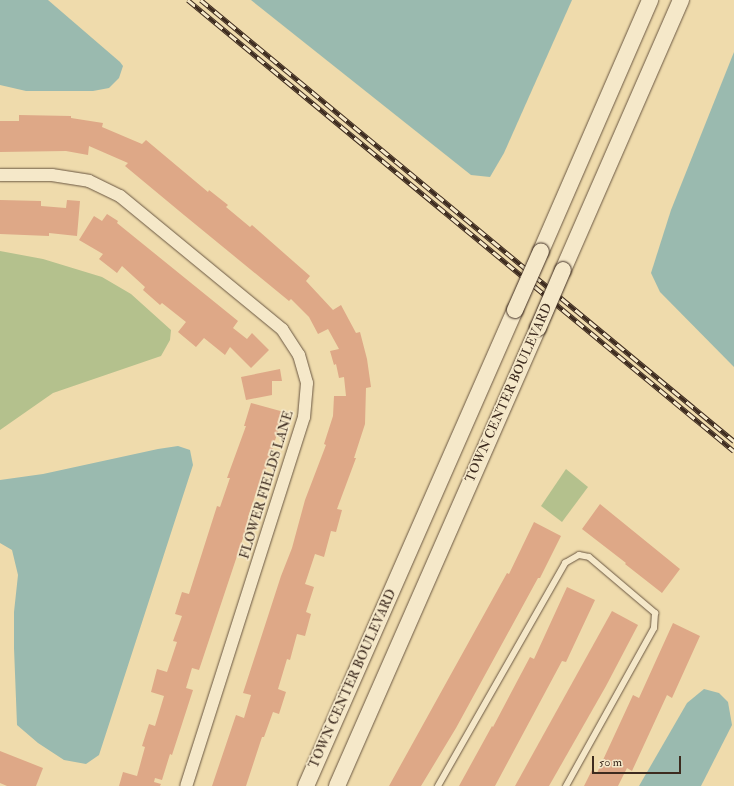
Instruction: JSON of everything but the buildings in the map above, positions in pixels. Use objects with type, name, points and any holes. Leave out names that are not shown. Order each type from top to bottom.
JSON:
[{"type":"main road","name":"TOWN CENTER BOULEVARD","points":[[306,786],[650,0]]},
{"type":"main road","name":"TOWN CENTER BOULEVARD","points":[[337,786],[681,0]]},
{"type":"street","name":"FLOWER FIELDS LANE","points":[[0,175],[52,175],[89,181],[120,196],[282,329],[299,355],[307,383],[304,417],[186,786]]},
{"type":"lane","points":[[438,786],[565,563],[579,555],[589,557],[655,613],[654,628],[566,786]]},
{"type":"green space","points":[[0,251],[43,259],[102,277],[131,294],[171,330],[170,340],[161,356],[53,393],[0,430]]},
{"type":"green space","points":[[566,469],[588,487],[562,522],[541,506]]},
{"type":"water","points":[[0,0],[48,0],[120,62],[123,66],[119,78],[109,88],[93,91],[26,91],[0,85]]},
{"type":"water","points":[[251,0],[572,0],[504,153],[490,177],[471,175]]},
{"type":"water","points":[[734,52],[734,367],[660,292],[651,273],[671,210]]},
{"type":"water","points":[[178,446],[190,450],[193,465],[99,755],[86,764],[64,760],[38,743],[17,725],[14,612],[18,575],[12,550],[0,543],[0,480],[43,474]]},
{"type":"water","points":[[704,689],[719,693],[728,702],[732,725],[701,786],[639,786],[687,703]]},
{"type":"railway","points":[[188,0],[734,451]]},
{"type":"railway","points":[[201,0],[734,441]]}]
